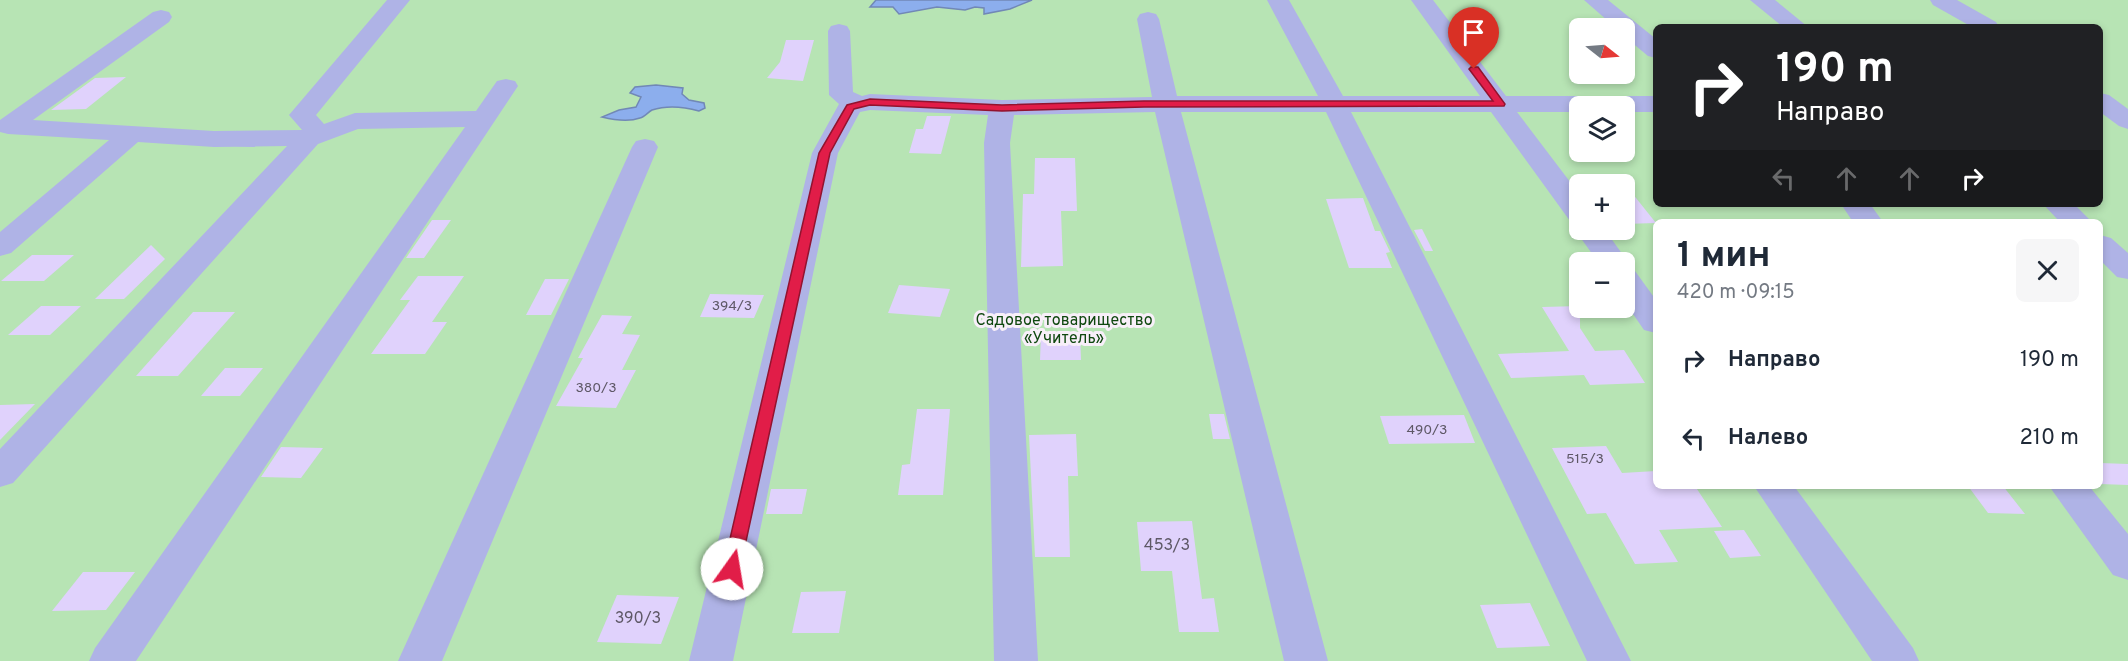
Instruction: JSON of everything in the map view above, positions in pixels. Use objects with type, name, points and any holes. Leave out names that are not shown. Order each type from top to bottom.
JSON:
[{"type":"lane","points":[[314,136],[302,116],[399,0]]},
{"type":"lane","points":[[1278,0],[1335,104],[1609,661]]},
{"type":"lane","points":[[1422,0],[1569,200]]},
{"type":"lane","points":[[1595,0],[1653,48]]},
{"type":"lane","points":[[1761,0],[1793,24]]},
{"type":"lane","points":[[1941,0],[1983,24]]},
{"type":"lane","points":[[4,126],[161,17]]},
{"type":"lane","points":[[1148,19],[1166,104],[1306,661]]},
{"type":"lane","points":[[839,31],[841,95],[859,105]]},
{"type":"lane","points":[[111,661],[506,86]]},
{"type":"lane","points":[[711,661],[825,153],[850,107],[870,102],[1002,108],[1166,104],[1653,104]]},
{"type":"lane","points":[[2111,102],[2128,121]]},
{"type":"lane","points":[[1002,108],[998,143],[1017,661]]},
{"type":"lane","points":[[4,126],[214,139],[314,136],[355,121],[483,120]]},
{"type":"lane","points":[[0,247],[132,134]]},
{"type":"lane","points":[[0,473],[314,136]]},
{"type":"lane","points":[[420,661],[645,147]]},
{"type":"lane","points":[[2060,207],[2074,219]]},
{"type":"lane","points":[[2103,247],[2128,270]]},
{"type":"lane","points":[[1635,293],[1653,318]]},
{"type":"lane","points":[[1775,489],[1898,661]]},
{"type":"lane","points":[[2070,489],[2128,564]]},
{"type":"green space","name":"Садовое товарищество «Учитель»","points":[[0,0],[2128,0],[2128,661],[0,661]]},
{"type":"water","points":[[876,0],[1032,0],[1010,9],[984,14],[984,8],[975,7],[965,10],[937,7],[899,14],[893,7],[870,7]]},
{"type":"water","points":[[656,85],[683,88],[682,94],[689,100],[704,103],[705,108],[699,111],[664,107],[631,120],[602,117],[619,110],[636,107],[641,97],[630,93],[635,87]]},
{"type":"building","points":[[786,40],[814,40],[803,81],[767,78],[780,62]]},
{"type":"building","points":[[126,77],[86,109],[51,110],[95,78]]},
{"type":"building","points":[[927,116],[951,116],[941,154],[909,153],[916,129],[923,129]]},
{"type":"building","points":[[1035,158],[1075,158],[1077,211],[1061,211],[1063,266],[1021,267],[1023,194],[1034,194]]},
{"type":"building","points":[[1635,197],[1653,219],[1653,223],[1635,224]]},
{"type":"building","points":[[1363,198],[1375,231],[1380,231],[1390,252],[1386,253],[1392,268],[1349,268],[1326,199]]},
{"type":"building","points":[[432,220],[451,220],[424,258],[406,258]]},
{"type":"building","points":[[1422,229],[1433,251],[1425,251],[1414,230]]},
{"type":"building","points":[[151,245],[165,259],[124,299],[95,299]]},
{"type":"building","points":[[32,255],[74,255],[44,281],[1,281]]},
{"type":"building","points":[[418,276],[464,276],[432,322],[447,322],[425,354],[371,354],[410,300],[400,300]]},
{"type":"building","points":[[545,279],[569,279],[551,315],[526,315]]},
{"type":"building","points":[[899,285],[950,289],[940,317],[888,313]]},
{"type":"building","points":[[710,294],[764,295],[754,318],[700,317]]},
{"type":"building","points":[[41,306],[81,306],[50,335],[8,335]]},
{"type":"building","points":[[1569,306],[1569,318],[1580,318],[1580,328],[1595,351],[1624,350],[1645,383],[1590,385],[1584,375],[1511,378],[1498,354],[1569,351],[1542,307]]},
{"type":"building","points":[[193,312],[235,312],[178,376],[136,376]]},
{"type":"building","points":[[602,315],[632,316],[622,334],[640,335],[622,370],[636,370],[616,408],[556,406],[583,358],[578,358]]},
{"type":"building","points":[[1041,332],[1080,332],[1081,360],[1040,360]]},
{"type":"building","points":[[225,368],[263,368],[240,396],[201,396]]},
{"type":"building","points":[[35,404],[0,440],[0,405]]},
{"type":"building","points":[[917,409],[950,409],[943,495],[898,495],[902,465],[910,464]]},
{"type":"building","points":[[1209,414],[1224,414],[1230,439],[1213,439]]},
{"type":"building","points":[[1464,415],[1475,443],[1389,444],[1380,416]]},
{"type":"building","points":[[1076,434],[1078,476],[1068,476],[1070,557],[1035,557],[1029,435]]},
{"type":"building","points":[[1606,446],[1622,473],[1653,471],[1653,489],[1697,489],[1722,527],[1659,530],[1678,562],[1635,564],[1606,513],[1587,514],[1552,448]]},
{"type":"building","points":[[281,447],[323,448],[301,478],[261,477]]},
{"type":"building","points":[[2103,463],[2128,464],[2128,485],[2103,484]]},
{"type":"building","points":[[771,489],[807,489],[802,514],[766,514]]},
{"type":"building","points":[[1970,489],[2005,489],[2025,514],[1988,513]]},
{"type":"building","points":[[1192,521],[1202,599],[1214,598],[1219,632],[1179,632],[1172,571],[1141,571],[1137,522]]},
{"type":"building","points":[[1744,530],[1761,556],[1730,558],[1714,531]]},
{"type":"building","points":[[83,572],[135,572],[106,610],[52,611]]},
{"type":"building","points":[[846,591],[839,633],[792,633],[801,592]]},
{"type":"building","points":[[617,595],[679,597],[661,644],[597,642]]},
{"type":"building","points":[[1530,603],[1550,646],[1497,648],[1480,605]]},
{"type":"route","points":[[732,569],[825,153],[850,107],[870,102],[1002,108],[1035,105],[1144,104],[1500,104],[1474,69]]}]
